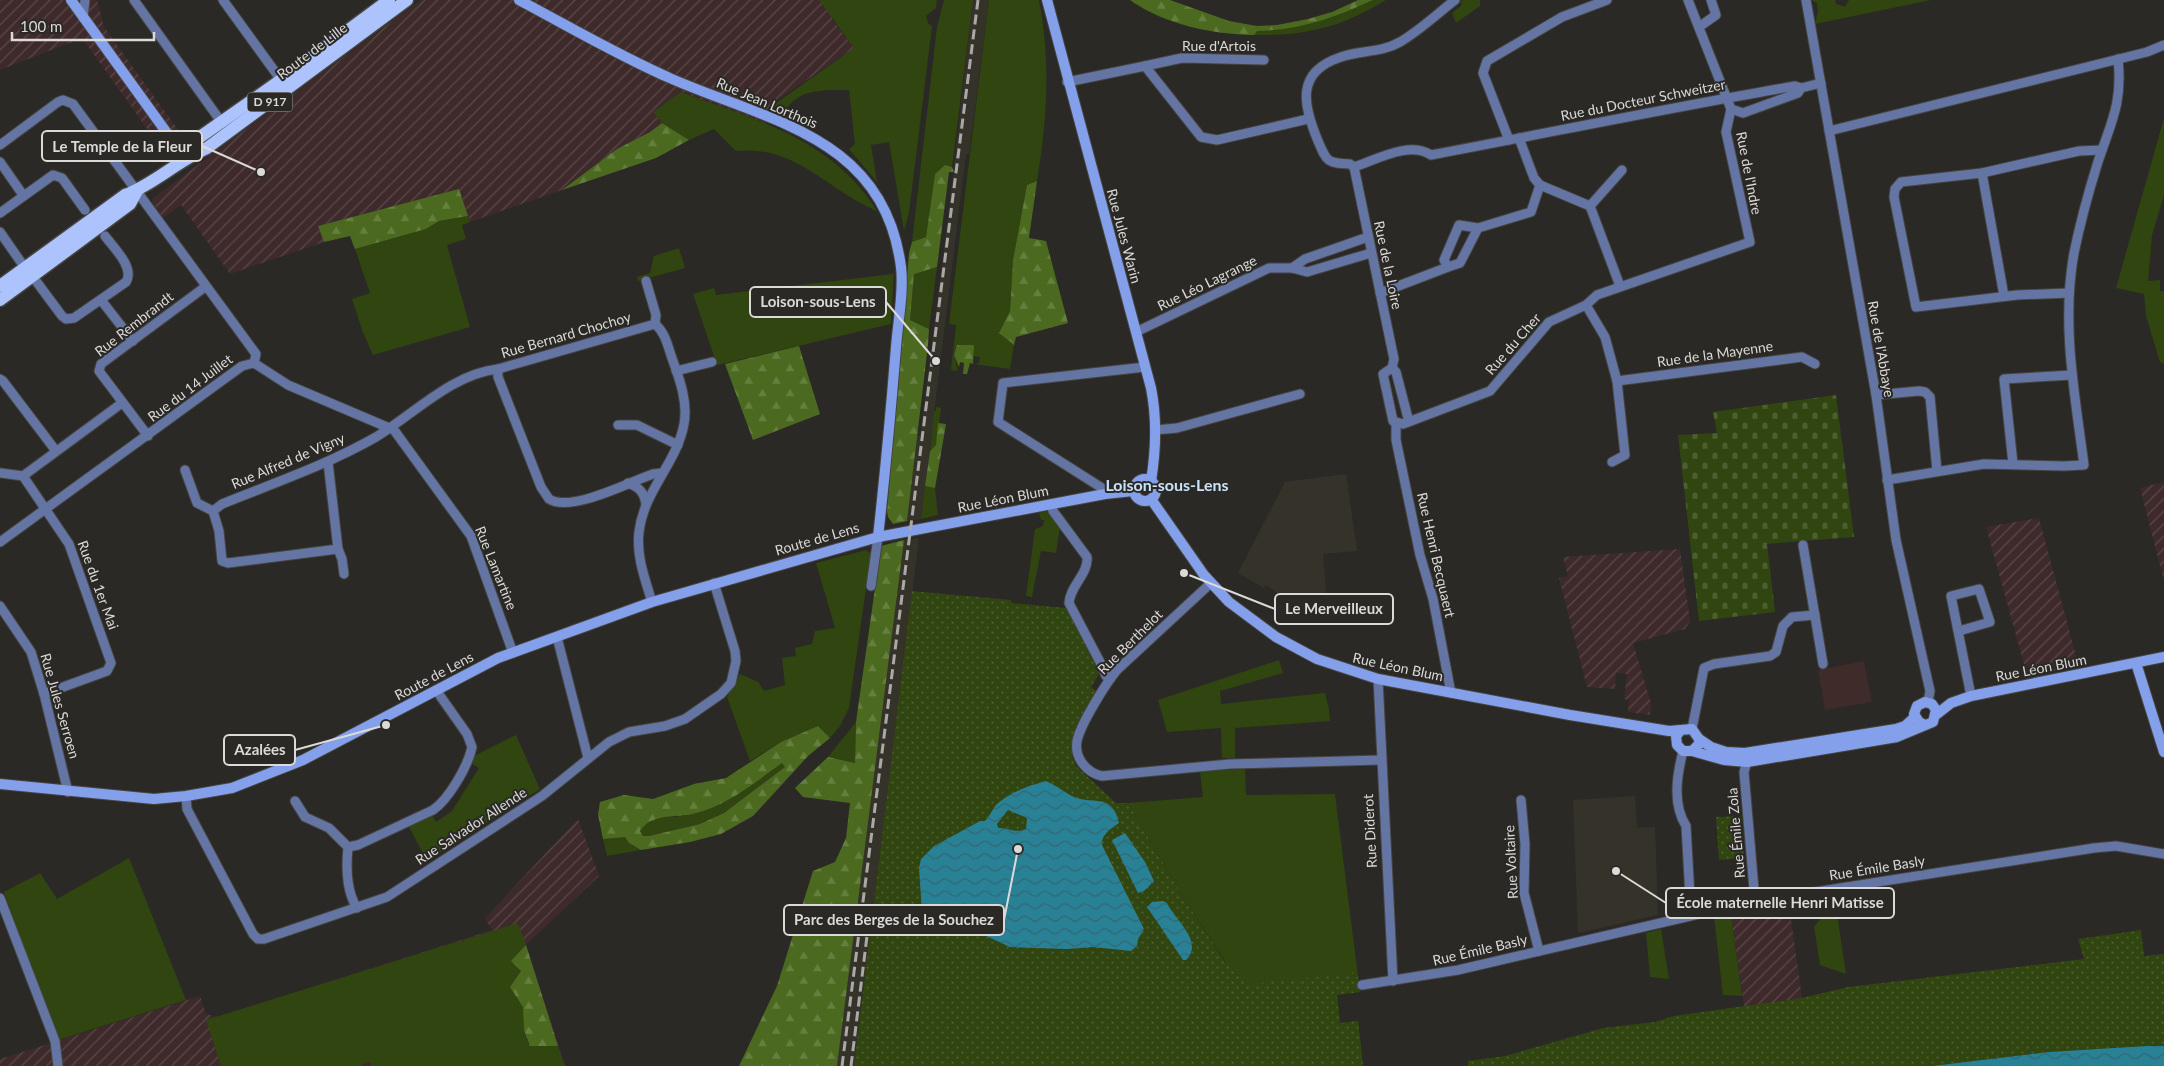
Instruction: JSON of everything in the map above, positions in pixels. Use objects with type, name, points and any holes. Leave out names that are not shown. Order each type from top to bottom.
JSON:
[{"type":"main road","name":"Route de Lille","points":[[185,158],[200,138],[390,0]]},
{"type":"main road","name":"Route de Lille","points":[[0,286],[29,272],[130,204],[137,191],[185,158],[207,148],[407,0]]},
{"type":"main road","name":"Route de Lille","points":[[0,300],[29,272]]},
{"type":"street","points":[[71,0],[185,158]]},
{"type":"street","points":[[83,18],[86,0]]},
{"type":"street","points":[[134,0],[222,123]]},
{"type":"street","points":[[224,0],[282,80]]},
{"type":"street","name":"Rue Jean Lorthois","points":[[519,0],[654,71],[788,124],[819,139],[844,158],[875,192],[889,219],[901,270],[892,396],[878,537],[871,586]]},
{"type":"street","name":"Rue Jules Warin","points":[[1046,0],[1152,396],[1155,430],[1151,481]]},
{"type":"street","points":[[1354,167],[1350,164],[1329,162],[1308,119],[1304,100],[1306,86],[1318,68],[1340,57],[1381,50],[1400,42],[1455,0]]},
{"type":"street","points":[[1509,140],[1483,73],[1487,62],[1562,17],[1607,0]]},
{"type":"street","points":[[1688,0],[1698,28],[1724,86],[1726,98],[1731,109]]},
{"type":"street","points":[[1698,28],[1716,15],[1711,0]]},
{"type":"street","name":"Rue de l'Abbaye","points":[[1806,0],[1876,395],[1886,480],[1896,540],[1930,691],[1930,703]]},
{"type":"street","points":[[1830,131],[2118,59],[2164,45]]},
{"type":"street","name":"Rue d'Artois","points":[[1067,82],[1182,58],[1264,60]]},
{"type":"street","points":[[1886,480],[1984,464],[2084,465],[2072,375],[2069,293],[2081,223],[2102,150],[2116,111],[2120,83],[2118,59]]},
{"type":"street","points":[[1145,66],[1202,137],[1217,140],[1308,119]]},
{"type":"street","name":"Rue du Docteur Schweitzer","points":[[1354,167],[1411,148],[1422,150],[1431,156],[1726,98],[1795,86],[1801,88],[1821,83]]},
{"type":"street","name":"Rue de l'Indre","points":[[1750,242],[1726,132],[1731,109],[1743,113],[1798,93],[1801,88]]},
{"type":"street","name":"Rue du 14 Juillet","points":[[0,146],[58,102],[68,101],[73,104],[205,287],[256,354],[254,363],[242,366],[0,542]]},
{"type":"street","points":[[1520,138],[1534,178],[1540,185],[1590,206],[1620,286]]},
{"type":"street","points":[[2069,293],[2004,296],[1916,307],[1894,197],[1895,189],[1901,182],[1982,173],[2079,151],[2102,150]]},
{"type":"street","points":[[0,162],[24,195]]},
{"type":"street","name":"Rue de la Loire","points":[[1354,167],[1394,359],[1392,368],[1383,374],[1393,421],[1396,424]]},
{"type":"street","points":[[1590,206],[1622,170]]},
{"type":"street","points":[[1982,173],[2004,296]]},
{"type":"street","points":[[0,213],[50,177],[58,175],[85,210]]},
{"type":"street","points":[[1448,267],[1444,260],[1459,225],[1478,228],[1530,212],[1540,185]]},
{"type":"street","points":[[1380,293],[1460,263],[1478,228]]},
{"type":"street","points":[[0,232],[47,297],[66,319],[74,318],[126,282],[130,273],[105,236]]},
{"type":"street","points":[[1292,268],[1305,259],[1368,237]]},
{"type":"street","name":"Rue du Cher","points":[[1408,422],[1490,392],[1549,322],[1586,305],[1597,295],[1750,242]]},
{"type":"street","name":"Rue Léo Lagrange","points":[[1136,332],[1269,268],[1292,268],[1307,272],[1371,253]]},
{"type":"street","points":[[646,281],[656,315],[655,324],[662,329],[676,371],[685,413],[678,445],[646,504],[640,527],[639,549],[652,602]]},
{"type":"street","name":"Rue Rembrandt","points":[[148,436],[122,403],[99,371],[99,368],[101,364],[205,287]]},
{"type":"street","points":[[101,300],[133,341]]},
{"type":"street","points":[[1586,305],[1605,337],[1617,381],[1625,455],[1612,462]]},
{"type":"street","name":"Rue Bernard Chochoy","points":[[655,324],[498,369],[498,377],[542,488],[549,499],[566,504],[580,501],[628,483],[662,473]]},
{"type":"street","name":"Rue de la Mayenne","points":[[1617,381],[1802,357],[1815,364]]},
{"type":"street","points":[[676,371],[712,362]]},
{"type":"street","points":[[254,363],[288,386],[389,427]]},
{"type":"street","points":[[1105,494],[1102,488],[998,422],[1003,383],[1145,367]]},
{"type":"street","name":"Rue de la Loire","points":[[1392,368],[1396,372],[1408,422]]},
{"type":"street","name":"Rue Alfred de Vigny","points":[[213,511],[222,504],[328,462],[377,436],[458,382],[477,373],[498,369]]},
{"type":"street","points":[[2013,464],[2004,379],[2072,375]]},
{"type":"street","points":[[0,379],[4,381],[56,451]]},
{"type":"street","points":[[1876,395],[1926,392],[1930,396],[1937,472]]},
{"type":"street","points":[[1155,430],[1177,428],[1300,394]]},
{"type":"street","points":[[0,473],[22,476],[122,403]]},
{"type":"street","points":[[1396,424],[1408,422]]},
{"type":"street","name":"Rue Henri Becquaert","points":[[1396,424],[1396,440],[1420,555],[1433,599],[1451,693]]},
{"type":"street","points":[[618,426],[637,426],[678,445]]},
{"type":"street","name":"Rue Lamartine","points":[[389,427],[394,430],[472,536],[513,653]]},
{"type":"street","points":[[328,462],[338,549],[342,559],[344,574]]},
{"type":"street","points":[[185,470],[197,503],[213,511],[219,531],[222,561],[228,563],[338,549]]},
{"type":"street","name":"Rue du 1er Mai","points":[[22,476],[69,544],[111,663],[108,671],[44,694]]},
{"type":"street","points":[[1146,479],[1151,481],[1156,492],[1151,499],[1140,500],[1133,491],[1137,482],[1146,479]]},
{"type":"street","points":[[628,483],[641,491],[646,504]]},
{"type":"street","name":"Rue Léon Blum","points":[[878,537],[1105,494],[1133,491]]},
{"type":"street","name":"Rue Léon Blum","points":[[1151,499],[1211,583],[1240,612],[1284,642],[1336,667],[1378,679],[1618,724],[1626,728],[1675,740]]},
{"type":"street","points":[[1051,504],[1052,511],[1088,557],[1088,564],[1069,594],[1069,603],[1106,676],[1110,678]]},
{"type":"street","name":"Route de Lens","points":[[0,784],[129,798],[186,796],[232,788],[295,764],[498,658],[652,602],[878,537]]},
{"type":"street","points":[[1803,545],[1823,664]]},
{"type":"street","name":"Rue Salvador Allende","points":[[186,796],[187,809],[253,934],[258,939],[264,939],[357,908],[398,890],[433,865],[542,796],[588,758],[620,736],[685,720],[727,689],[735,670],[735,651],[714,583]]},
{"type":"street","name":"Rue Berthelot","points":[[1211,583],[1110,678],[1077,739],[1076,748],[1079,758],[1088,769],[1102,776],[1230,764],[1381,760]]},
{"type":"street","points":[[1959,631],[1990,622],[1979,589],[1951,596],[1971,696]]},
{"type":"street","name":"Rue Jules Serroen","points":[[0,606],[31,652],[44,694],[68,792]]},
{"type":"street","points":[[1692,729],[1681,730],[1675,740],[1679,749],[1724,760],[1747,762],[1897,737],[1933,722],[1937,714],[1930,703],[1917,706],[1915,717],[1905,726],[1896,729],[1761,753],[1726,752],[1711,747],[1699,739],[1692,729],[1704,668],[1714,664],[1770,656],[1776,652],[1783,626],[1792,617],[1815,615]]},
{"type":"street","points":[[557,637],[588,758]]},
{"type":"street","name":"Rue Léon Blum","points":[[1937,714],[1951,703],[1971,696],[2164,657]]},
{"type":"street","points":[[2136,663],[2164,752]]},
{"type":"street","name":"Rue Diderot","points":[[1378,679],[1393,981]]},
{"type":"street","points":[[348,847],[358,845],[433,810],[442,804],[449,794],[472,747],[467,734],[436,690]]},
{"type":"street","name":"Rue Léon Blum","points":[[1930,703],[1951,703]]},
{"type":"street","points":[[1915,717],[1925,725]]},
{"type":"street","name":"Rue Léon Blum","points":[[1618,724],[1627,723],[1669,731],[1681,730]]},
{"type":"street","points":[[1691,915],[1686,826],[1678,813],[1678,773],[1688,751],[1696,748],[1699,739]]},
{"type":"street","name":"Rue Émile Zola","points":[[1747,762],[1744,772],[1756,901]]},
{"type":"street","name":"Rue Voltaire","points":[[1521,800],[1525,844],[1524,893],[1539,951]]},
{"type":"street","points":[[295,801],[305,817],[329,828],[348,847]]},
{"type":"street","name":"Rue Émile Basly","points":[[1362,985],[1458,970],[1756,901],[2094,848],[2116,846],[2164,854]]},
{"type":"street","points":[[348,847],[346,864],[350,892],[357,908]]},
{"type":"street","points":[[1,900],[55,1041],[58,1066]]},
{"type":"shaded area","points":[[0,0],[97,0],[104,27],[184,138],[165,154],[82,38],[0,70]]},
{"type":"shaded area","points":[[421,0],[839,0],[832,19],[854,48],[773,103],[765,123],[681,92],[653,112],[662,123],[650,132],[617,149],[562,190],[470,222],[459,189],[318,226],[324,242],[230,274],[181,205],[163,218],[152,202],[153,198]]},
{"type":"shaded area","points":[[973,0],[989,0],[969,154],[966,154],[921,519],[907,521],[916,436],[920,436],[948,218]]},
{"type":"shaded area","points":[[1346,474],[1357,551],[1323,554],[1328,616],[1292,618],[1285,614],[1283,597],[1266,585],[1264,588],[1238,573],[1285,482]]},
{"type":"shaded area","points":[[2164,482],[2164,581],[2140,488]]},
{"type":"shaded area","points":[[2039,518],[2079,667],[2027,675],[1986,527]]},
{"type":"shaded area","points":[[919,538],[854,1066],[837,1066],[904,540]]},
{"type":"shaded area","points":[[1680,549],[1690,621],[1685,629],[1633,643],[1651,703],[1650,715],[1628,712],[1629,700],[1624,699],[1627,674],[1616,673],[1615,689],[1587,687],[1559,578],[1568,576],[1563,557]]},
{"type":"shaded area","points":[[1864,661],[1872,702],[1825,710],[1818,670]]},
{"type":"shaded area","points":[[1635,796],[1637,828],[1655,827],[1658,915],[1578,933],[1573,800]]},
{"type":"shaded area","points":[[578,819],[599,876],[526,945],[565,1066],[0,1066],[0,1059],[200,996],[206,1014],[219,1017],[492,930],[485,918]]},
{"type":"shaded area","points":[[1796,902],[1797,910],[1790,912],[1802,998],[1744,1007],[1731,914]]},
{"type":"green space","points":[[819,0],[937,0],[936,8],[926,16],[928,23],[932,26],[909,213],[904,231],[889,142],[871,145],[877,182],[849,149],[855,144],[849,90],[805,94],[791,103],[786,111],[772,106],[854,48]]},
{"type":"green space","points":[[944,0],[973,0],[952,167],[945,165],[935,174],[926,237],[912,242],[937,27]]},
{"type":"green space","points":[[989,0],[1039,0],[1045,45],[1045,114],[1037,181],[1027,185],[1013,260],[1010,311],[999,333],[1014,345],[1010,369],[973,364],[979,363],[980,357],[974,356],[974,345],[957,345],[954,355],[958,371],[951,370],[956,325],[949,324]]},
{"type":"green space","points":[[1130,0],[1170,0],[1229,21],[1257,26],[1277,25],[1308,19],[1332,12],[1358,0],[1373,0],[1316,22],[1288,28],[1257,31],[1254,35],[1222,33],[1174,22],[1144,9]]},
{"type":"green space","points":[[1373,0],[1386,0],[1354,17],[1323,28],[1290,34],[1254,35],[1256,31],[1287,28],[1316,22]]},
{"type":"green space","points":[[1463,0],[1480,0],[1480,6],[1456,23],[1452,13],[1462,5],[1460,2]]},
{"type":"green space","points":[[1811,0],[1835,0],[1836,4],[1845,7],[1849,0],[1931,0],[1815,24],[1818,11],[1817,3]]},
{"type":"green space","points":[[681,92],[764,123],[791,135],[815,149],[838,166],[859,186],[877,211],[794,162],[777,155],[757,151],[736,151],[714,129],[689,140],[662,123],[653,112]]},
{"type":"green space","points":[[2164,118],[2164,195],[2152,235],[2148,281],[2160,280],[2160,291],[2164,291],[2164,364],[2160,362],[2146,316],[2144,294],[2116,288]]},
{"type":"green space","points":[[662,123],[689,140],[656,158],[562,190],[617,149],[650,132]]},
{"type":"green space","points":[[945,165],[952,167],[954,172],[949,172],[937,267],[914,274],[910,320],[929,329],[928,345],[907,521],[893,524],[888,517],[887,511],[909,253],[912,242],[926,237],[935,174]]},
{"type":"green space","points":[[1037,181],[1029,238],[1046,241],[1068,323],[1016,337],[1014,345],[999,333],[1010,311],[1013,260],[1027,185]]},
{"type":"green space","points":[[459,189],[468,216],[439,221],[426,229],[355,249],[350,236],[324,242],[318,226]]},
{"type":"green space","points":[[468,216],[470,222],[462,225],[466,239],[447,245],[470,327],[373,355],[362,330],[352,299],[370,293],[355,249],[426,229],[439,221]]},
{"type":"green space","points":[[679,248],[685,268],[638,281],[637,277],[650,273],[654,256]]},
{"type":"green space","points":[[894,267],[891,324],[717,365],[693,294],[714,288],[716,295],[893,274]]},
{"type":"green space","points":[[937,267],[929,329],[910,320],[914,273]]},
{"type":"green space","points":[[957,345],[974,345],[973,364],[970,363],[967,374],[963,374],[964,363],[960,362],[959,367],[954,355]]},
{"type":"green space","points":[[799,346],[820,414],[753,440],[725,364]]},
{"type":"green space","points":[[1836,395],[1854,537],[1767,544],[1775,612],[1699,621],[1678,435],[1717,433],[1713,412]]},
{"type":"green space","points":[[936,407],[941,408],[936,445],[930,451],[934,411],[936,411]]},
{"type":"green space","points":[[938,423],[946,424],[935,488],[925,486],[930,451],[936,445]]},
{"type":"green space","points":[[925,486],[935,488],[938,515],[921,519]]},
{"type":"green space","points":[[1046,511],[1060,527],[1056,553],[1041,551],[1032,597],[1026,596],[1035,529],[1043,526],[1044,520],[1041,520],[1039,513]]},
{"type":"green space","points":[[904,540],[837,1066],[739,1066],[777,986],[813,871],[835,862],[846,838],[850,803],[803,797],[795,788],[828,757],[855,763],[856,722],[881,546]]},
{"type":"green space","points":[[866,550],[871,553],[849,708],[840,726],[830,738],[818,726],[781,742],[750,761],[727,697],[740,674],[758,682],[764,691],[785,685],[782,658],[796,656],[795,648],[812,644],[815,631],[835,628],[816,563]]},
{"type":"green space","points":[[912,591],[1011,600],[1011,603],[1066,608],[1100,672],[1091,687],[1097,691],[1073,734],[1072,756],[1076,766],[1116,803],[1128,803],[1181,894],[1226,963],[1253,984],[1357,972],[1360,992],[1337,995],[1340,1023],[1358,1021],[1363,1066],[854,1066]]},
{"type":"green space","points":[[1279,660],[1283,673],[1220,691],[1221,704],[1325,693],[1330,721],[1235,728],[1235,758],[1222,758],[1221,728],[1167,732],[1158,700]]},
{"type":"green space","points":[[856,722],[855,763],[828,757]]},
{"type":"green space","points":[[818,726],[830,738],[808,756],[753,816],[721,834],[690,842],[641,850],[629,843],[625,837],[603,839],[598,814],[600,802],[624,795],[653,799],[694,784],[726,778],[781,742]],"holes":[[[782,763],[785,767],[724,813],[700,824],[649,836],[643,836],[640,831],[651,821],[664,817],[693,814],[729,800]]]},
{"type":"green space","points":[[516,735],[540,789],[427,861],[409,827],[432,815],[436,822],[452,811],[479,768],[471,763],[476,755]]},
{"type":"green space","points":[[782,763],[786,766],[724,813],[700,824],[649,836],[643,836],[640,830],[651,821],[693,814],[729,800]]},
{"type":"green space","points":[[1245,769],[1246,795],[1335,794],[1360,992],[1337,994],[1340,1023],[1358,1021],[1363,1066],[885,1066],[1226,962],[1181,894],[1128,803],[1203,797],[1200,771]]},
{"type":"green space","points":[[1741,816],[1744,858],[1719,860],[1716,817]]},
{"type":"green space","points":[[625,836],[629,843],[641,850],[607,856],[603,839]]},
{"type":"green space","points":[[129,858],[186,1000],[58,1040],[4,892],[40,873],[57,899]]},
{"type":"green space","points":[[1836,907],[1846,974],[1820,965],[1814,927],[1826,912]]},
{"type":"green space","points":[[1731,914],[1742,996],[1723,995],[1714,917]]},
{"type":"green space","points":[[518,923],[526,945],[512,961],[521,971],[510,987],[523,1007],[524,1030],[529,1046],[558,1046],[565,1066],[372,1066],[370,1062],[358,1066],[221,1066],[206,1020]]},
{"type":"green space","points":[[1661,929],[1669,979],[1650,977],[1646,933]]},
{"type":"green space","points":[[2141,930],[2144,956],[2164,954],[2164,1046],[2049,1052],[1932,1066],[1468,1066],[1468,1061],[1505,1056],[1603,1028],[1655,1022],[1674,1016],[1802,998],[1848,987],[2084,959],[2078,939]]},
{"type":"green space","points":[[526,945],[558,1046],[530,1046],[524,1030],[523,1007],[510,987],[521,971],[511,961]]},
{"type":"water","points":[[1046,781],[1078,798],[1106,803],[1116,813],[1119,823],[1105,835],[1102,845],[1144,929],[1138,939],[1137,946],[1131,951],[1093,947],[1067,949],[1010,947],[982,934],[944,931],[934,926],[922,912],[919,868],[921,859],[934,846],[980,821],[985,821],[996,805],[1007,797]],"holes":[[[1008,810],[1027,818],[1026,829],[1015,831],[998,828],[997,824]]]},
{"type":"water","points":[[1125,833],[1145,862],[1154,881],[1144,891],[1138,893],[1112,840]]},
{"type":"water","points":[[1163,901],[1167,903],[1190,938],[1191,953],[1186,960],[1183,960],[1147,907],[1152,902]]},
{"type":"water","points":[[2164,1046],[2164,1066],[1932,1066],[2049,1052]]},
{"type":"railway","points":[[842,1066],[978,0]]},
{"type":"railway","points":[[851,1066],[869,920]]},
{"type":"place","name":"Le Temple de la Fleur","points":[[261,172]]},
{"type":"place","name":"Loison-sous-Lens","points":[[936,361]]},
{"type":"place","name":"Le Merveilleux","points":[[1184,573]]},
{"type":"place","name":"Azalées","points":[[386,725]]},
{"type":"place","name":"Parc des Berges de la Souchez","points":[[1018,849]]},
{"type":"place","name":"École maternelle Henri Matisse","points":[[1616,871]]},
{"type":"district","name":"Loison-sous-Lens","points":[[1167,485]]}]
